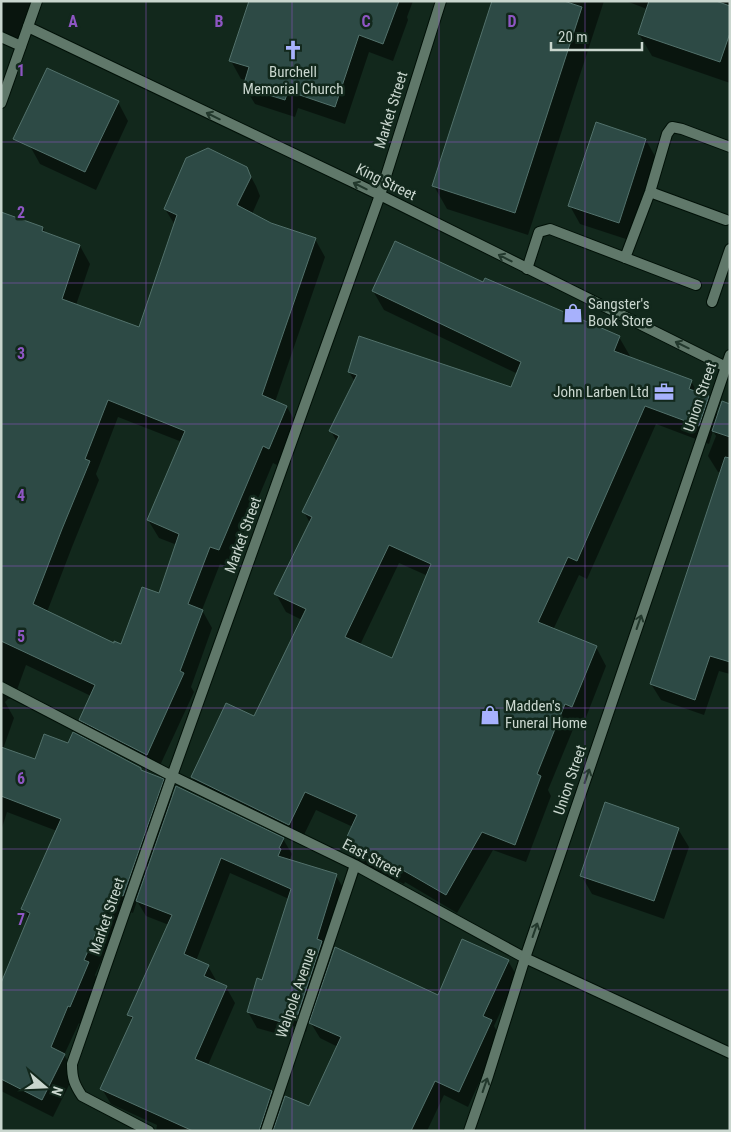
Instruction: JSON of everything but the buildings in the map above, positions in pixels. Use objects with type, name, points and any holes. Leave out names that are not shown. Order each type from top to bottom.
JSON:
[{"type":"street","points":[[1,103],[37,1]]},
{"type":"street","name":"Market Street","points":[[149,1131],[82,1096],[76,1088],[72,1077],[72,1064],[172,776],[380,195],[440,1]]},
{"type":"street","name":"King Street","points":[[28,27],[380,195],[728,368]]},
{"type":"street","points":[[1,37],[21,46]]},
{"type":"street","points":[[625,258],[650,192],[667,134],[672,127],[730,147]]},
{"type":"street","points":[[650,192],[726,220]]},
{"type":"street","points":[[527,269],[539,232],[550,229],[696,285]]},
{"type":"street","points":[[712,302],[730,249]]},
{"type":"street","name":"Union Street","points":[[469,1131],[525,958],[728,368],[730,355]]},
{"type":"street","name":"East Street","points":[[1,687],[172,776],[355,865],[525,958],[730,1053]]},
{"type":"street","name":"Walpole Avenue","points":[[266,1131],[355,865]]},
{"type":"place","name":"Burchell Memorial Church","points":[[293,50]]},
{"type":"place","name":"Sangster's Book Store","points":[[573,313]]},
{"type":"place","name":"John Larben Ltd","points":[[664,392]]},
{"type":"place","name":"Madden's Funeral Home","points":[[490,715]]}]
